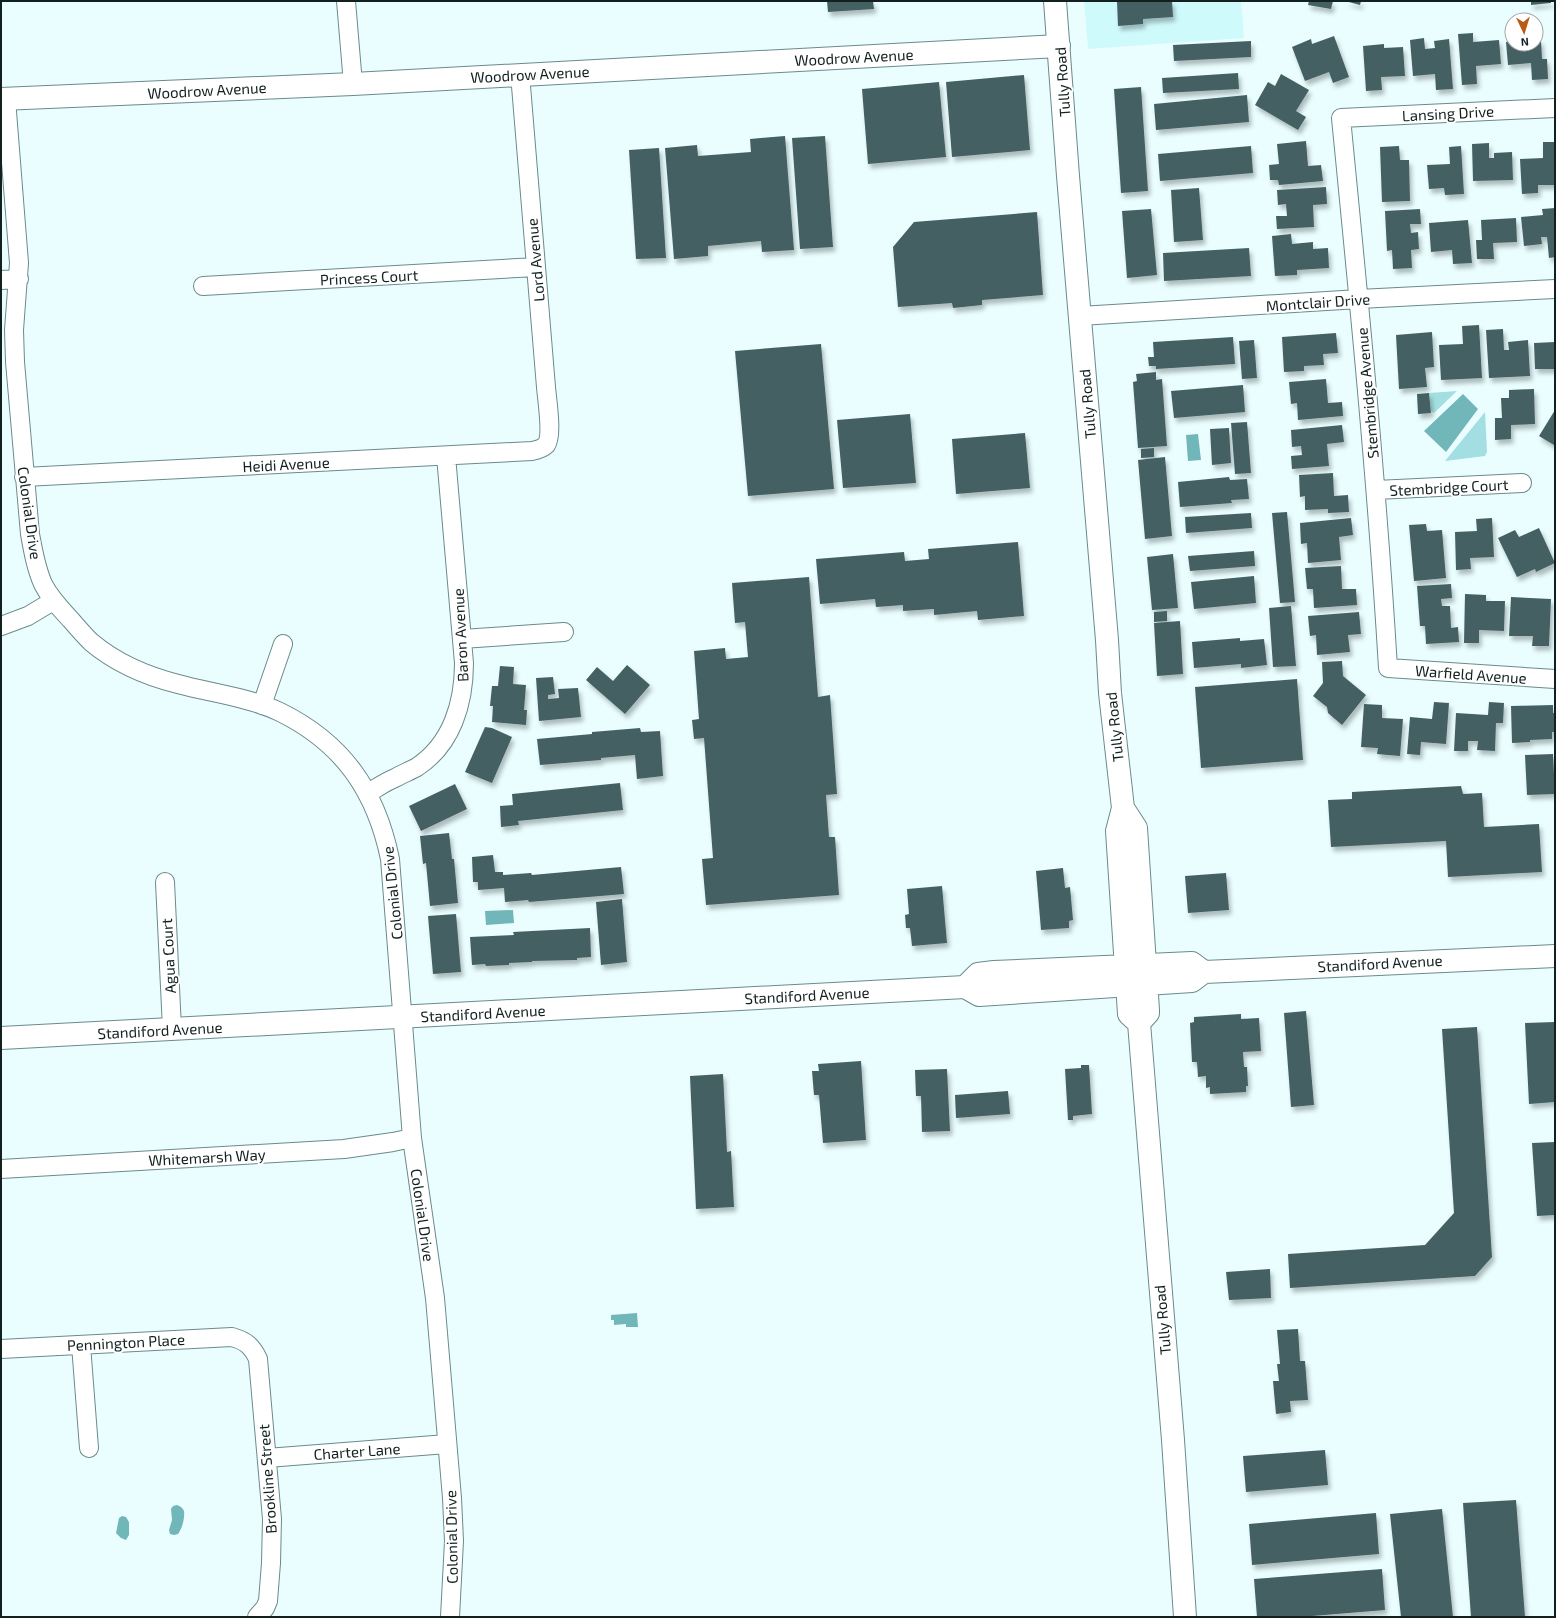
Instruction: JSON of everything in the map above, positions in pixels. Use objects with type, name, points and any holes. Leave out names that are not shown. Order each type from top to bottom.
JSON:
[{"type":"main road","name":"Tully Road","points":[[1055,1],[1068,176],[1107,632],[1110,694],[1123,808],[1136,828],[1137,975],[1148,1013],[1139,1022],[1173,1440],[1185,1617]]},
{"type":"main road","name":"Woodrow Avenue","points":[[4,99],[353,84],[1059,46]]},
{"type":"main road","name":"Standiford Avenue","points":[[1,1038],[965,987],[978,974],[1137,975],[1192,981],[1204,972],[1555,956]]},
{"type":"street","points":[[346,1],[353,84]]},
{"type":"street","name":"Lord Avenue","points":[[520,74],[549,434],[546,445]]},
{"type":"street","name":"Colonial Drive","points":[[4,99],[19,263],[10,280],[24,477],[34,557],[43,583],[53,601],[91,641],[126,666],[153,677],[262,705],[307,727],[327,743],[344,760],[368,793],[385,837],[390,859],[412,1138],[436,1298],[454,1541],[450,1617]]},
{"type":"street","name":"Lansing Drive","points":[[1341,118],[1555,108]]},
{"type":"street","name":"Stembridge Avenue","points":[[1341,118],[1376,490],[1388,668]]},
{"type":"street","name":"Princess Court","points":[[203,286],[536,267]]},
{"type":"street","name":"Montclair Drive","points":[[1080,316],[1555,289]]},
{"type":"street","name":"Heidi Avenue","points":[[24,477],[532,451],[539,450],[546,445]]},
{"type":"street","name":"Baron Avenue","points":[[368,793],[416,767],[432,754],[443,742],[452,725],[460,703],[464,682],[462,639],[446,456]]},
{"type":"street","name":"Stembridge Court","points":[[1376,490],[1522,483]]},
{"type":"street","points":[[1,626],[28,616],[53,601]]},
{"type":"street","points":[[462,639],[564,632]]},
{"type":"street","points":[[262,705],[283,644]]},
{"type":"street","name":"Warfield Avenue","points":[[1388,668],[1555,679]]},
{"type":"street","name":"Agua Court","points":[[166,882],[172,1029]]},
{"type":"street","name":"Whitemarsh Way","points":[[1,1169],[344,1149],[412,1138]]},
{"type":"street","name":"Pennington Place","points":[[1,1349],[232,1337],[243,1340],[249,1344]]},
{"type":"street","name":"Brookline Street","points":[[249,1344],[258,1359],[272,1519],[268,1601],[258,1616]]},
{"type":"street","points":[[81,1345],[89,1448]]},
{"type":"street","name":"Charter Lane","points":[[267,1458],[447,1444]]},
{"type":"shaded area","points":[[1084,1],[1241,1],[1244,38],[1088,49]]},
{"type":"shaded area","points":[[1457,391],[1434,413],[1431,411],[1429,393]]},
{"type":"shaded area","points":[[1463,394],[1478,409],[1446,452],[1424,431]]},
{"type":"shaded area","points":[[1485,412],[1487,452],[1485,456],[1445,461]]},
{"type":"shaded area","points":[[1198,434],[1201,460],[1188,461],[1186,435]]},
{"type":"shaded area","points":[[513,910],[514,923],[486,925],[485,911]]},
{"type":"shaded area","points":[[637,1313],[638,1327],[626,1327],[626,1324],[614,1325],[614,1320],[611,1320],[611,1315]]},
{"type":"shaded area","points":[[177,1505],[184,1510],[184,1517],[178,1534],[174,1535],[170,1534],[169,1530],[172,1520],[171,1509],[173,1506]]},
{"type":"shaded area","points":[[122,1516],[126,1517],[129,1522],[129,1535],[126,1540],[121,1538],[116,1533],[119,1518]]},
{"type":"building","points":[[827,1],[873,1],[874,9],[828,12]]},
{"type":"building","points":[[1117,1],[1172,1],[1173,17],[1143,19],[1143,24],[1118,26]]},
{"type":"building","points":[[1309,1],[1333,1],[1331,9],[1308,5]]},
{"type":"building","points":[[1345,1],[1361,1],[1360,5]]},
{"type":"building","points":[[1531,1],[1551,1],[1551,3],[1531,5]]},
{"type":"building","points":[[1473,33],[1473,42],[1499,40],[1501,64],[1476,66],[1477,84],[1462,85],[1458,34]]},
{"type":"building","points":[[1334,36],[1349,77],[1333,83],[1329,72],[1305,81],[1292,47],[1311,39],[1312,44]]},
{"type":"building","points":[[1424,38],[1425,49],[1435,48],[1434,41],[1449,39],[1453,89],[1436,90],[1435,74],[1413,76],[1410,40]]},
{"type":"building","points":[[1251,41],[1251,57],[1174,61],[1173,45]]},
{"type":"building","points":[[1384,44],[1384,48],[1403,47],[1405,76],[1381,77],[1382,90],[1366,91],[1363,46]]},
{"type":"building","points":[[1507,52],[1542,52],[1542,59],[1547,59],[1548,79],[1532,80],[1531,63],[1508,65]]},
{"type":"building","points":[[1238,73],[1239,89],[1163,93],[1162,78]]},
{"type":"building","points":[[1281,74],[1309,90],[1296,111],[1306,117],[1298,130],[1255,105],[1268,82],[1275,86]]},
{"type":"building","points":[[1024,75],[1030,150],[952,157],[946,82]]},
{"type":"building","points":[[939,82],[946,157],[868,164],[862,89]]},
{"type":"building","points":[[1141,87],[1148,191],[1121,193],[1114,89]]},
{"type":"building","points":[[1247,95],[1249,122],[1156,130],[1154,104]]},
{"type":"building","points":[[785,136],[794,250],[762,252],[761,241],[708,246],[708,256],[674,259],[665,148],[697,145],[698,156],[751,152],[750,139]]},
{"type":"building","points":[[825,136],[833,247],[800,249],[792,138]]},
{"type":"building","points":[[1306,141],[1308,166],[1321,165],[1323,181],[1279,185],[1278,180],[1270,180],[1269,165],[1279,164],[1277,144]]},
{"type":"building","points":[[1543,142],[1555,142],[1555,185],[1538,185],[1538,193],[1522,194],[1520,159],[1543,158]]},
{"type":"building","points":[[1489,143],[1489,158],[1494,158],[1494,153],[1512,152],[1513,180],[1473,181],[1472,144]]},
{"type":"building","points":[[1251,146],[1253,173],[1160,181],[1158,154]]},
{"type":"building","points":[[1399,146],[1400,160],[1409,160],[1410,201],[1382,202],[1380,147]]},
{"type":"building","points":[[1461,146],[1464,194],[1445,195],[1444,188],[1429,189],[1427,165],[1450,164],[1449,147]]},
{"type":"building","points":[[659,148],[666,258],[636,259],[629,150]]},
{"type":"building","points":[[1326,187],[1327,204],[1313,205],[1314,227],[1277,229],[1276,216],[1287,216],[1286,204],[1278,205],[1277,190]]},
{"type":"building","points":[[1199,188],[1203,240],[1174,242],[1171,190]]},
{"type":"building","points":[[1555,208],[1555,257],[1549,258],[1547,237],[1541,237],[1542,244],[1524,246],[1521,217],[1543,215],[1542,209]]},
{"type":"building","points":[[1151,209],[1157,275],[1127,278],[1122,211]]},
{"type":"building","points":[[1420,209],[1421,224],[1410,224],[1411,233],[1418,232],[1419,249],[1411,250],[1412,268],[1393,269],[1392,250],[1387,251],[1385,211]]},
{"type":"building","points":[[1037,212],[1043,295],[982,300],[982,305],[953,308],[952,303],[898,307],[893,247],[914,222]]},
{"type":"building","points":[[1516,218],[1517,242],[1493,243],[1494,259],[1477,259],[1476,240],[1482,240],[1481,220]]},
{"type":"building","points":[[1468,220],[1472,263],[1453,264],[1452,250],[1431,252],[1429,223]]},
{"type":"building","points":[[1291,234],[1292,244],[1313,242],[1313,249],[1328,248],[1329,268],[1297,270],[1297,275],[1275,276],[1272,236]]},
{"type":"building","points":[[1249,248],[1251,276],[1164,281],[1163,253]]},
{"type":"building","points":[[1479,325],[1482,378],[1441,380],[1439,345],[1463,344],[1462,326]]},
{"type":"building","points":[[1503,329],[1504,350],[1509,350],[1508,342],[1528,340],[1530,376],[1489,378],[1486,330]]},
{"type":"building","points":[[1432,332],[1434,367],[1425,368],[1427,387],[1399,389],[1396,335]]},
{"type":"building","points":[[1336,333],[1338,353],[1323,354],[1324,365],[1304,366],[1304,371],[1284,372],[1282,337]]},
{"type":"building","points":[[1233,337],[1235,364],[1156,369],[1156,366],[1149,366],[1148,357],[1154,357],[1153,342]]},
{"type":"building","points":[[1254,340],[1257,378],[1242,379],[1239,341]]},
{"type":"building","points":[[1555,342],[1555,369],[1535,369],[1534,343]]},
{"type":"building","points":[[821,344],[834,489],[748,496],[735,351]]},
{"type":"building","points":[[1156,372],[1156,380],[1162,379],[1167,446],[1138,448],[1133,382],[1137,381],[1136,374]]},
{"type":"building","points":[[1326,379],[1328,403],[1342,402],[1343,416],[1298,420],[1297,403],[1291,404],[1289,382]]},
{"type":"building","points":[[1243,385],[1245,412],[1174,418],[1171,391]]},
{"type":"building","points":[[1534,389],[1535,424],[1511,425],[1511,439],[1495,440],[1495,418],[1502,418],[1501,398],[1509,398],[1509,390]]},
{"type":"building","points":[[1429,393],[1431,413],[1418,414],[1417,394]]},
{"type":"building","points":[[1555,410],[1555,444],[1554,445],[1539,436]]},
{"type":"building","points":[[910,414],[916,483],[843,488],[837,420]]},
{"type":"building","points":[[1247,422],[1251,473],[1235,474],[1231,423]]},
{"type":"building","points":[[1342,425],[1344,442],[1327,444],[1329,466],[1292,469],[1291,456],[1302,455],[1301,446],[1292,447],[1291,430]]},
{"type":"building","points":[[1229,428],[1231,463],[1212,465],[1210,429]]},
{"type":"building","points":[[1025,433],[1030,488],[956,494],[952,439]]},
{"type":"building","points":[[1154,448],[1154,457],[1141,458],[1141,449]]},
{"type":"building","points":[[1165,457],[1172,536],[1145,539],[1138,460]]},
{"type":"building","points":[[1333,473],[1334,496],[1348,495],[1349,512],[1328,513],[1328,509],[1305,510],[1305,496],[1300,497],[1299,475]]},
{"type":"building","points":[[1229,477],[1230,480],[1247,479],[1249,499],[1231,500],[1232,503],[1180,507],[1178,482]]},
{"type":"building","points":[[1287,512],[1295,602],[1280,603],[1272,513]]},
{"type":"building","points":[[1251,513],[1252,528],[1186,533],[1185,517]]},
{"type":"building","points":[[1351,518],[1353,535],[1339,537],[1341,560],[1308,563],[1307,543],[1301,544],[1300,523]]},
{"type":"building","points":[[1492,518],[1494,557],[1470,558],[1471,569],[1456,570],[1455,532],[1477,531],[1476,519]]},
{"type":"building","points":[[1426,524],[1427,531],[1442,530],[1446,578],[1414,581],[1409,525]]},
{"type":"building","points":[[1539,528],[1555,563],[1536,572],[1535,569],[1517,577],[1498,538],[1515,530],[1519,537]]},
{"type":"building","points":[[1018,542],[1024,616],[978,620],[977,611],[934,615],[934,609],[903,611],[903,605],[876,607],[875,599],[820,604],[816,559],[904,552],[905,561],[929,559],[928,549]]},
{"type":"building","points":[[1254,551],[1255,566],[1190,571],[1188,556]]},
{"type":"building","points":[[1173,554],[1178,608],[1152,610],[1147,557]]},
{"type":"building","points":[[1341,566],[1342,589],[1356,589],[1357,605],[1314,608],[1313,589],[1307,589],[1305,568]]},
{"type":"building","points":[[1254,576],[1256,603],[1194,609],[1191,582]]},
{"type":"building","points":[[809,577],[818,697],[830,695],[837,794],[826,795],[829,837],[835,837],[839,895],[706,905],[702,859],[713,858],[704,738],[694,739],[692,720],[699,719],[694,651],[725,648],[726,659],[748,657],[745,622],[735,623],[732,583]]},
{"type":"building","points":[[1451,584],[1452,598],[1441,599],[1442,606],[1450,606],[1451,628],[1458,627],[1459,642],[1426,644],[1425,626],[1420,626],[1417,586]]},
{"type":"building","points":[[1465,594],[1486,595],[1486,601],[1505,601],[1504,631],[1479,630],[1479,643],[1464,643]]},
{"type":"building","points":[[1511,597],[1551,599],[1549,646],[1532,646],[1533,636],[1509,636]]},
{"type":"building","points":[[1291,606],[1296,666],[1273,667],[1269,608]]},
{"type":"building","points":[[1167,611],[1167,621],[1154,622],[1154,612]]},
{"type":"building","points":[[1359,612],[1361,634],[1348,635],[1350,652],[1317,655],[1316,635],[1310,636],[1308,616]]},
{"type":"building","points":[[1180,621],[1183,674],[1157,676],[1154,623]]},
{"type":"building","points":[[1240,638],[1240,641],[1264,639],[1267,665],[1241,668],[1241,664],[1194,668],[1192,642]]},
{"type":"building","points":[[1342,661],[1343,676],[1366,695],[1342,725],[1328,713],[1327,707],[1313,696],[1323,683],[1322,662]]},
{"type":"building","points":[[627,665],[650,685],[625,714],[586,680],[597,667],[613,681]]},
{"type":"building","points":[[500,666],[514,667],[513,684],[526,685],[524,710],[527,710],[526,725],[492,722],[493,706],[490,706],[492,686],[498,686]]},
{"type":"building","points":[[553,677],[555,694],[548,695],[548,699],[559,698],[558,689],[578,688],[581,717],[539,721],[536,678]]},
{"type":"building","points":[[1297,679],[1303,760],[1201,768],[1195,687]]},
{"type":"building","points":[[1434,702],[1449,703],[1446,744],[1421,742],[1420,755],[1407,754],[1410,717],[1432,719]]},
{"type":"building","points":[[1489,702],[1504,703],[1503,723],[1496,723],[1495,751],[1477,750],[1478,741],[1468,741],[1468,751],[1454,751],[1456,713],[1488,715]]},
{"type":"building","points":[[1364,704],[1382,705],[1382,718],[1403,719],[1400,756],[1377,754],[1378,748],[1361,747]]},
{"type":"building","points":[[1553,705],[1553,713],[1555,713],[1555,732],[1552,732],[1552,739],[1512,743],[1511,706]]},
{"type":"building","points":[[485,727],[492,728],[512,737],[492,783],[465,772]]},
{"type":"building","points":[[640,728],[641,732],[660,731],[663,776],[637,779],[635,755],[601,758],[601,760],[540,765],[537,739]]},
{"type":"building","points":[[1553,754],[1555,794],[1527,795],[1525,755]]},
{"type":"building","points":[[620,783],[623,810],[518,821],[519,825],[501,827],[500,806],[513,805],[512,794]]},
{"type":"building","points":[[455,784],[467,809],[421,831],[409,806]]},
{"type":"building","points":[[1461,786],[1463,794],[1482,793],[1484,827],[1539,824],[1542,872],[1448,877],[1446,841],[1331,847],[1328,800],[1352,799],[1352,792]]},
{"type":"building","points":[[449,833],[452,859],[454,859],[458,903],[430,906],[426,863],[423,864],[420,836]]},
{"type":"building","points":[[493,855],[495,872],[503,872],[503,875],[531,873],[532,875],[621,867],[624,894],[529,902],[528,900],[505,902],[504,888],[478,890],[478,882],[473,882],[472,857]]},
{"type":"building","points":[[1063,868],[1065,888],[1070,887],[1073,920],[1069,921],[1069,928],[1041,930],[1036,871]]},
{"type":"building","points":[[1226,873],[1229,910],[1188,913],[1185,876]]},
{"type":"building","points":[[942,886],[947,943],[912,946],[910,928],[906,928],[905,915],[909,914],[907,889]]},
{"type":"building","points":[[622,899],[627,962],[601,965],[596,902]]},
{"type":"building","points":[[456,914],[461,972],[433,974],[428,916]]},
{"type":"building","points":[[590,928],[591,957],[577,958],[577,960],[509,963],[509,965],[472,965],[470,937],[514,935],[513,932]]},
{"type":"building","points":[[1306,1011],[1314,1105],[1291,1107],[1284,1013]]},
{"type":"building","points":[[1241,1014],[1241,1019],[1259,1018],[1261,1051],[1243,1052],[1244,1067],[1247,1067],[1248,1086],[1246,1086],[1246,1092],[1210,1094],[1210,1087],[1206,1088],[1206,1076],[1198,1077],[1197,1062],[1192,1062],[1190,1023],[1194,1022],[1194,1017]]},
{"type":"building","points":[[1555,1022],[1555,1102],[1529,1104],[1525,1023]]},
{"type":"building","points":[[1477,1027],[1492,1257],[1475,1276],[1290,1288],[1288,1254],[1425,1245],[1454,1213],[1442,1029]]},
{"type":"building","points":[[861,1061],[866,1140],[823,1143],[819,1095],[814,1095],[812,1071],[819,1071],[818,1064]]},
{"type":"building","points":[[1081,1065],[1089,1065],[1092,1114],[1073,1116],[1073,1120],[1068,1120],[1065,1069],[1081,1068]]},
{"type":"building","points":[[947,1069],[950,1131],[922,1132],[921,1096],[916,1096],[915,1070]]},
{"type":"building","points":[[723,1074],[727,1152],[731,1151],[734,1207],[696,1209],[690,1076]]},
{"type":"building","points":[[1008,1091],[1010,1114],[956,1118],[955,1095]]},
{"type":"building","points":[[1555,1142],[1555,1215],[1537,1216],[1532,1143]]},
{"type":"building","points":[[1270,1269],[1271,1298],[1229,1300],[1226,1272]]},
{"type":"building","points":[[1298,1329],[1300,1361],[1305,1361],[1308,1400],[1290,1401],[1291,1412],[1276,1414],[1273,1381],[1279,1381],[1277,1364],[1280,1364],[1277,1330]]},
{"type":"building","points":[[1325,1450],[1328,1485],[1246,1492],[1243,1456]]},
{"type":"building","points":[[1516,1500],[1525,1617],[1471,1617],[1463,1503]]},
{"type":"building","points":[[1442,1509],[1453,1617],[1401,1617],[1390,1514]]},
{"type":"building","points":[[1376,1513],[1379,1554],[1252,1565],[1249,1524]]},
{"type":"building","points":[[1382,1569],[1385,1610],[1300,1617],[1257,1617],[1254,1579]]}]
